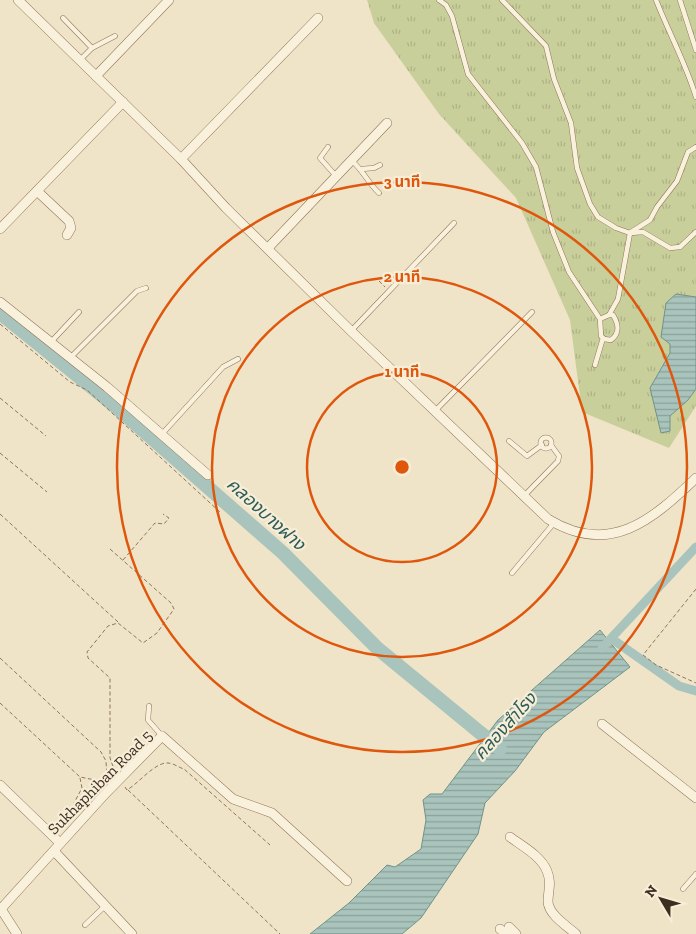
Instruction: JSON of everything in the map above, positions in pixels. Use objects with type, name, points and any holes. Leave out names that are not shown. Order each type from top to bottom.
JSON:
[{"type":"street","points":[[18,0],[181,159],[196,177],[351,331],[436,410],[523,497],[554,523],[591,534],[612,533],[638,526],[660,512],[696,478]]},
{"type":"street","points":[[96,76],[169,0]]},
{"type":"street","points":[[181,159],[318,18]]},
{"type":"street","points":[[0,229],[123,102]]},
{"type":"street","points":[[268,248],[387,123]]},
{"type":"street","points":[[37,191],[69,221],[71,228],[67,235]]},
{"type":"street","points":[[0,302],[162,434],[208,475]]},
{"type":"street","points":[[602,724],[696,798]]},
{"type":"street","name":"Sukhaphiban Road 5","points":[[0,910],[85,816],[162,736],[233,799],[272,813],[347,881]]},
{"type":"street","points":[[0,785],[60,843]]},
{"type":"street","points":[[510,837],[539,859],[547,870],[551,886],[548,902],[551,911],[576,934]]},
{"type":"street","points":[[54,851],[132,934]]},
{"type":"street","points":[[0,910],[16,934]]},
{"type":"street","points":[[505,930],[516,934]]},
{"type":"lane","points":[[439,0],[446,5],[452,16],[468,74],[522,143],[536,167],[552,232],[570,272],[600,319],[600,331],[603,338],[595,365]]},
{"type":"lane","points":[[502,0],[546,46],[554,79],[567,109],[577,168],[590,204],[598,217],[630,233],[643,232],[670,248],[680,247],[696,232]]},
{"type":"lane","points":[[656,0],[672,39],[691,76],[696,98]]},
{"type":"lane","points":[[680,0],[696,50]]},
{"type":"lane","points":[[63,18],[92,48]]},
{"type":"lane","points":[[80,60],[92,48],[115,36]]},
{"type":"lane","points":[[328,147],[320,158],[336,176]]},
{"type":"lane","points":[[600,319],[609,315],[618,299],[630,233],[650,220],[677,181],[688,152],[696,147]]},
{"type":"lane","points":[[351,160],[361,169],[370,184],[379,193]]},
{"type":"lane","points":[[361,169],[374,168],[380,165]]},
{"type":"lane","points":[[351,331],[454,223]]},
{"type":"lane","points":[[70,358],[137,291],[146,288]]},
{"type":"lane","points":[[50,343],[79,312]]},
{"type":"lane","points":[[436,410],[532,312]]},
{"type":"lane","points":[[603,338],[610,340],[616,336],[619,330],[613,315],[609,315]]},
{"type":"lane","points":[[162,434],[223,367],[238,359]]},
{"type":"lane","points":[[523,497],[558,461],[559,456],[551,446],[550,439],[545,437],[541,441],[542,445]]},
{"type":"lane","points":[[509,441],[527,456],[542,445]]},
{"type":"lane","points":[[542,445],[547,448],[551,446]]},
{"type":"lane","points":[[512,573],[554,523]]},
{"type":"lane","points":[[149,706],[148,720],[162,736]]},
{"type":"lane","points":[[683,889],[696,874]]},
{"type":"lane","points":[[85,926],[106,906]]},
{"type":"path","points":[[379,281],[390,290]]},
{"type":"path","points":[[0,324],[70,382],[86,390],[221,514]]},
{"type":"path","points":[[0,398],[46,436]]},
{"type":"path","points":[[0,452],[47,492]]},
{"type":"path","points":[[0,514],[143,643],[157,633],[174,609],[171,603],[110,549]]},
{"type":"path","points":[[122,560],[155,523],[164,524],[169,518],[163,514]]},
{"type":"path","points":[[696,590],[643,655],[656,665],[696,683]]},
{"type":"path","points":[[118,622],[108,626],[87,652],[88,658],[110,678],[110,758],[118,781],[280,934]]},
{"type":"path","points":[[0,658],[101,752],[106,761],[108,784],[104,781],[80,777],[0,703]]},
{"type":"path","points":[[127,790],[158,766],[168,763],[184,769],[270,845]]},
{"type":"path","points":[[80,777],[82,788],[74,803],[85,816]]},
{"type":"green space","points":[[367,0],[696,0],[696,406],[669,448],[582,412],[570,320],[516,198],[439,114],[374,23]]},
{"type":"water","points":[[676,294],[696,297],[696,389],[688,400],[670,416],[670,431],[661,433],[650,388],[670,353],[670,344],[661,337],[666,303]]},
{"type":"water","points":[[600,630],[630,667],[544,732],[515,771],[485,803],[478,834],[421,918],[402,934],[310,934],[349,903],[387,865],[395,867],[421,849],[426,820],[423,800],[430,794],[442,794],[498,720]]},
{"type":"waterway","name":"คลองบางฝาง","points":[[0,313],[115,406],[283,553],[377,648],[500,749]]},
{"type":"waterway","name":"คลองสำโรง","points":[[602,648],[696,547]]},
{"type":"waterway","points":[[612,639],[679,686],[696,691]]}]
